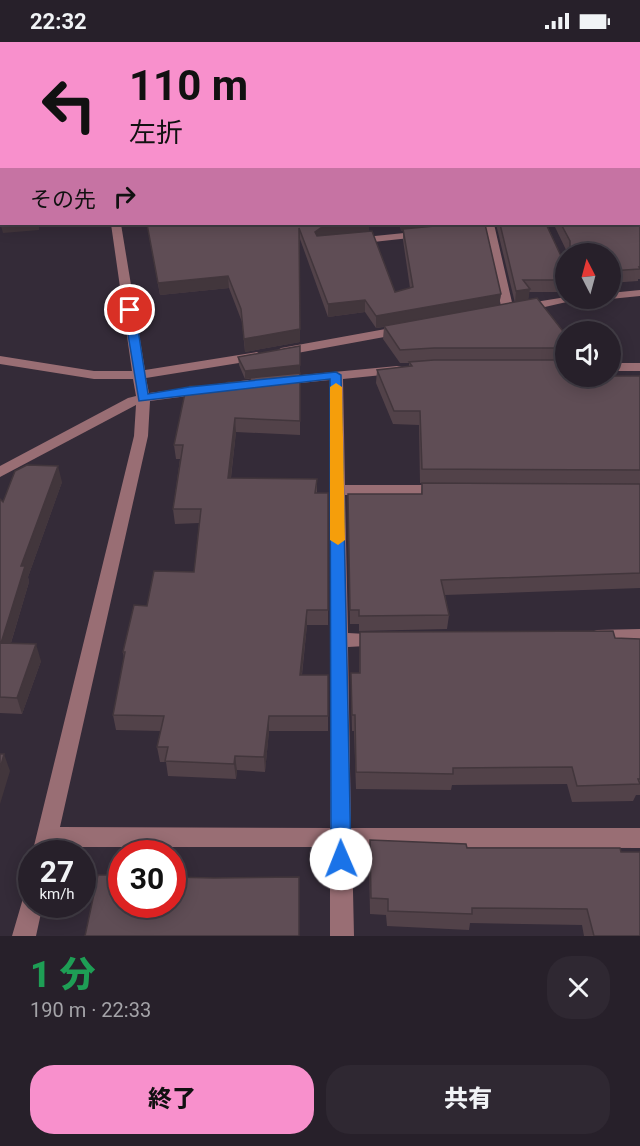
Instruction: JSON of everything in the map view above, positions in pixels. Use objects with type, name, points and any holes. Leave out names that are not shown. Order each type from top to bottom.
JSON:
[{"type":"street","points":[[46,840],[141,436],[143,399],[116,225]]},
{"type":"street","points":[[485,226],[502,312],[555,302]]},
{"type":"street","points":[[344,242],[433,233]]},
{"type":"street","points":[[621,295],[640,293]]},
{"type":"street","points":[[0,360],[94,375],[140,375],[414,328]]},
{"type":"street","points":[[621,367],[640,367]]},
{"type":"street","points":[[0,472],[133,401],[162,394],[411,369]]},
{"type":"street","points":[[336,375],[342,936]]},
{"type":"street","points":[[337,490],[454,490]]},
{"type":"street","points":[[582,637],[640,636]]},
{"type":"street","points":[[339,640],[397,639]]},
{"type":"street","points":[[96,844],[341,839],[640,838]]},
{"type":"street","points":[[24,936],[28,918]]},
{"type":"building","points":[[147,225],[347,225],[322,227],[315,232],[317,236],[372,231],[395,292],[413,287],[403,229],[445,225],[485,225],[501,294],[376,316],[365,300],[328,304],[299,228],[300,329],[244,339],[241,309],[228,276],[158,283]]},
{"type":"building","points":[[500,225],[546,225],[555,243],[555,280],[523,280],[530,289],[516,291]]},
{"type":"building","points":[[562,225],[640,225],[640,269],[621,270],[621,243],[570,243]]},
{"type":"building","points":[[537,298],[555,321],[555,348],[400,350],[384,326]]},
{"type":"building","points":[[300,346],[300,365],[245,371],[238,357]]},
{"type":"building","points":[[555,360],[555,387],[621,387],[621,376],[640,376],[640,470],[422,469],[420,411],[394,411],[377,370],[412,366],[409,362]]},
{"type":"building","points":[[300,373],[300,421],[235,418],[228,478],[317,479],[315,493],[328,493],[328,610],[307,610],[300,675],[328,675],[328,716],[269,716],[264,757],[235,756],[234,764],[165,761],[168,747],[157,747],[164,716],[113,715],[125,652],[123,652],[134,605],[147,606],[154,571],[194,572],[201,509],[173,509],[183,445],[174,445],[185,393],[189,393],[190,386],[227,387],[228,382],[251,382],[250,378]]},
{"type":"building","points":[[27,465],[58,466],[21,566],[25,566],[1,643],[36,644],[17,698],[0,697],[0,499],[3,502],[15,471]]},
{"type":"building","points":[[422,483],[640,484],[640,573],[441,580],[449,615],[359,616],[359,610],[350,610],[348,494],[422,494]]},
{"type":"building","points":[[613,631],[615,638],[640,639],[640,779],[638,779],[640,784],[577,786],[572,767],[453,768],[453,774],[356,772],[355,715],[352,715],[351,673],[360,673],[360,632]]},
{"type":"building","points":[[0,754],[4,754],[0,769]]},
{"type":"building","points":[[370,840],[466,844],[467,848],[620,848],[621,852],[640,852],[640,936],[594,936],[587,909],[472,908],[472,914],[388,911],[388,899],[371,898]]},
{"type":"building","points":[[98,875],[108,875],[108,918],[186,918],[186,877],[299,877],[299,936],[85,936],[89,918],[96,918]]},
{"type":"slow traffic","points":[[336,387],[338,540]]},
{"type":"route","points":[[130,310],[143,399],[162,394],[336,375],[341,859]]}]
